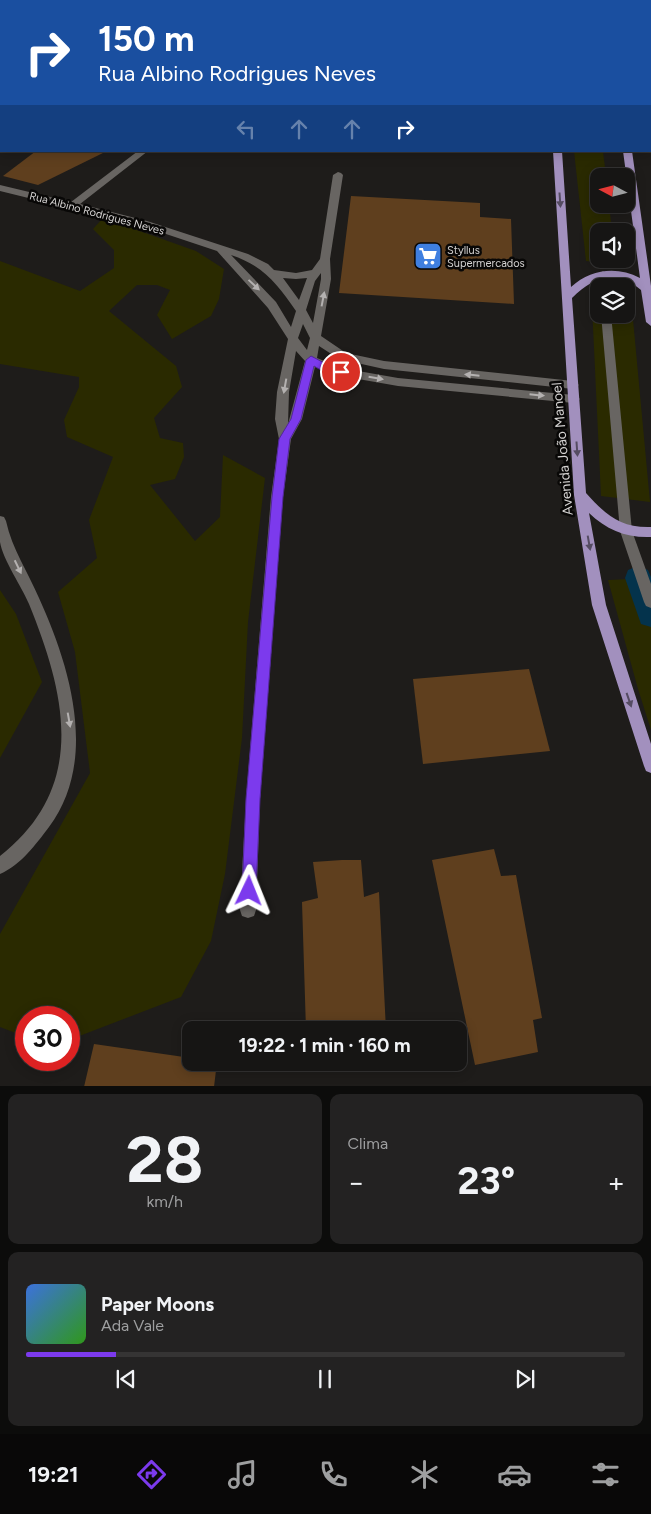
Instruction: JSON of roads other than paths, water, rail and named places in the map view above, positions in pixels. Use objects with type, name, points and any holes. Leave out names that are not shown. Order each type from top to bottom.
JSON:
[{"type":"main road","name":"Avenida João Manoel","points":[[557,152],[580,495],[599,605],[651,766]]},
{"type":"main road","points":[[627,152],[651,322]]},
{"type":"main road","points":[[567,297],[585,280],[603,274],[622,275],[632,278],[646,288]]},
{"type":"main road","points":[[580,495],[600,517],[614,526],[626,531],[651,532]]},
{"type":"street","points":[[73,205],[143,152]]},
{"type":"street","points":[[285,439],[296,419],[311,360],[326,279],[326,259],[338,175]]},
{"type":"street","name":"Rua Albino Rodrigues Neves","points":[[0,188],[144,223],[244,256],[272,273],[290,292],[315,338]]},
{"type":"street","points":[[221,249],[233,266],[260,291],[273,307],[297,345],[311,360],[330,370],[400,382],[574,399]]},
{"type":"street","points":[[248,910],[253,799],[277,497],[285,439],[281,418],[284,392],[293,338],[310,280],[326,259]]},
{"type":"street","points":[[272,273],[296,276],[314,273]]},
{"type":"street","points":[[603,274],[603,278]]},
{"type":"street","points":[[607,323],[626,531],[651,602]]},
{"type":"street","points":[[315,338],[343,356],[384,365],[573,385]]},
{"type":"street","points":[[0,521],[14,560],[52,641],[61,672],[71,731],[66,774],[51,811],[29,841],[0,866]]},
{"type":"waterway","points":[[638,578],[651,615]]},
{"type":"place","name":"Styllus Supermercados","points":[[428,256]]}]
